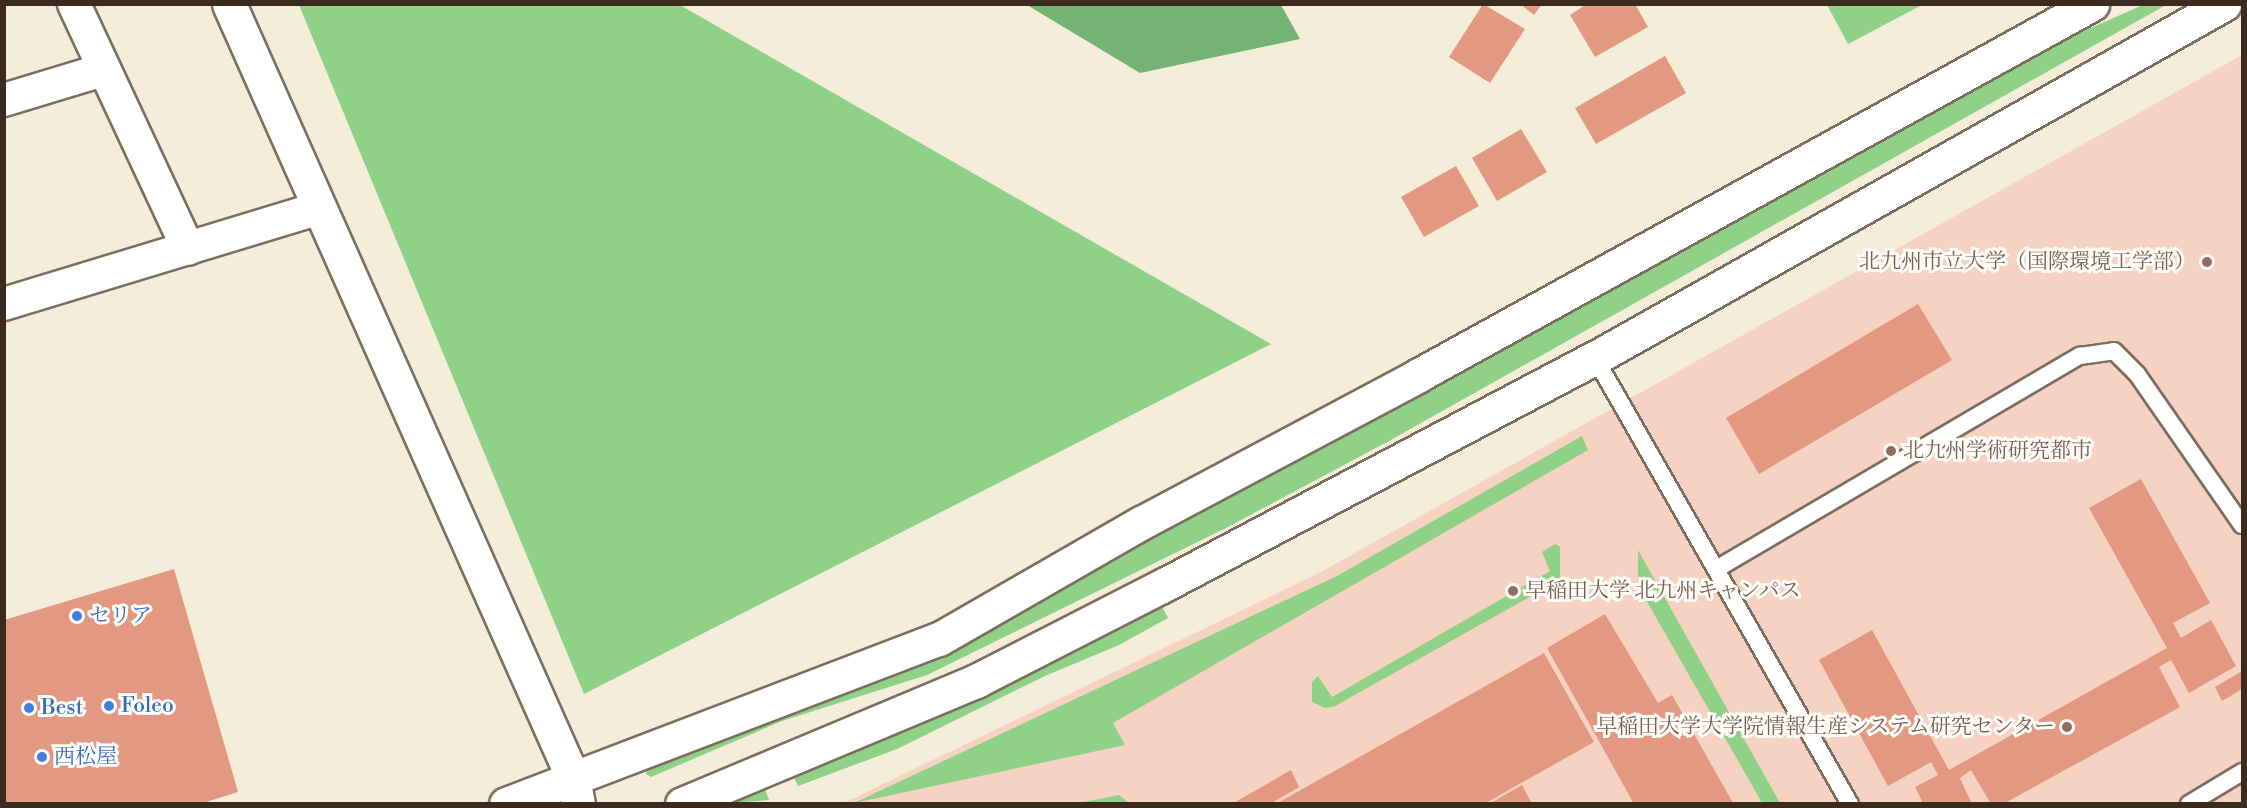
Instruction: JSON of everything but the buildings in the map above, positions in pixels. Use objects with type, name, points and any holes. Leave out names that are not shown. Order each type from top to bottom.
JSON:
[{"type":"street","points":[[74,4],[188,249]]},
{"type":"street","points":[[229,4],[576,791]]},
{"type":"street","points":[[506,804],[576,791],[939,639],[1141,523],[1417,376],[2092,4]]},
{"type":"street","points":[[682,804],[976,681],[1595,358],[2224,4]]},
{"type":"street","points":[[4,100],[103,70]]},
{"type":"street","points":[[4,304],[320,208]]},
{"type":"lane","points":[[1718,568],[2080,357],[2114,351],[2136,374],[2242,525]]},
{"type":"lane","points":[[1595,358],[1718,568],[1850,804]]},
{"type":"lane","points":[[2189,804],[2242,772]]},
{"type":"shaded area","name":"北九州学術研究都市","points":[[2242,55],[2242,803],[842,804],[1321,572]]},
{"type":"green space","points":[[299,5],[680,5],[1271,344],[584,694]]},
{"type":"green space","points":[[1027,5],[1281,5],[1300,39],[1140,73]]},
{"type":"green space","points":[[1827,5],[1922,5],[1848,44]]},
{"type":"green space","points":[[2143,5],[2166,5],[1389,441],[1226,528],[927,675],[782,721],[651,777],[646,774],[649,765],[973,627],[1216,505],[1674,254],[2002,67]]},
{"type":"green space","points":[[1582,436],[1588,450],[1113,723],[1125,745],[854,803],[1337,576]]},
{"type":"green space","points":[[1555,544],[1560,547],[1560,580],[1335,706],[1325,708],[1312,702],[1312,682],[1318,676],[1332,697],[1550,571],[1542,552]]},
{"type":"green space","points":[[1638,550],[1780,803],[1758,803],[1761,801],[1638,586]]},
{"type":"green space","points":[[1159,601],[1168,618],[1119,645],[1045,676],[897,749],[798,786],[791,771]]},
{"type":"green space","points":[[763,783],[769,800],[718,804]]},
{"type":"green space","points":[[1119,795],[1129,803],[1078,803]]},
{"type":"place","name":"北九州市立大学（国際環境工学部）","points":[[2207,262]]},
{"type":"place","name":"北九州学術研究都市","points":[[1891,451]]},
{"type":"place","name":"早稲田大学 北九州キャンパス","points":[[1513,591]]},
{"type":"place","name":"セリア","points":[[77,616]]},
{"type":"place","name":"Foleo","points":[[109,706]]},
{"type":"place","name":"Best","points":[[29,708]]},
{"type":"place","name":"早稲田大学大学院情報生産システム研究センター","points":[[2067,727]]},
{"type":"place","name":"西松屋","points":[[42,757]]}]
